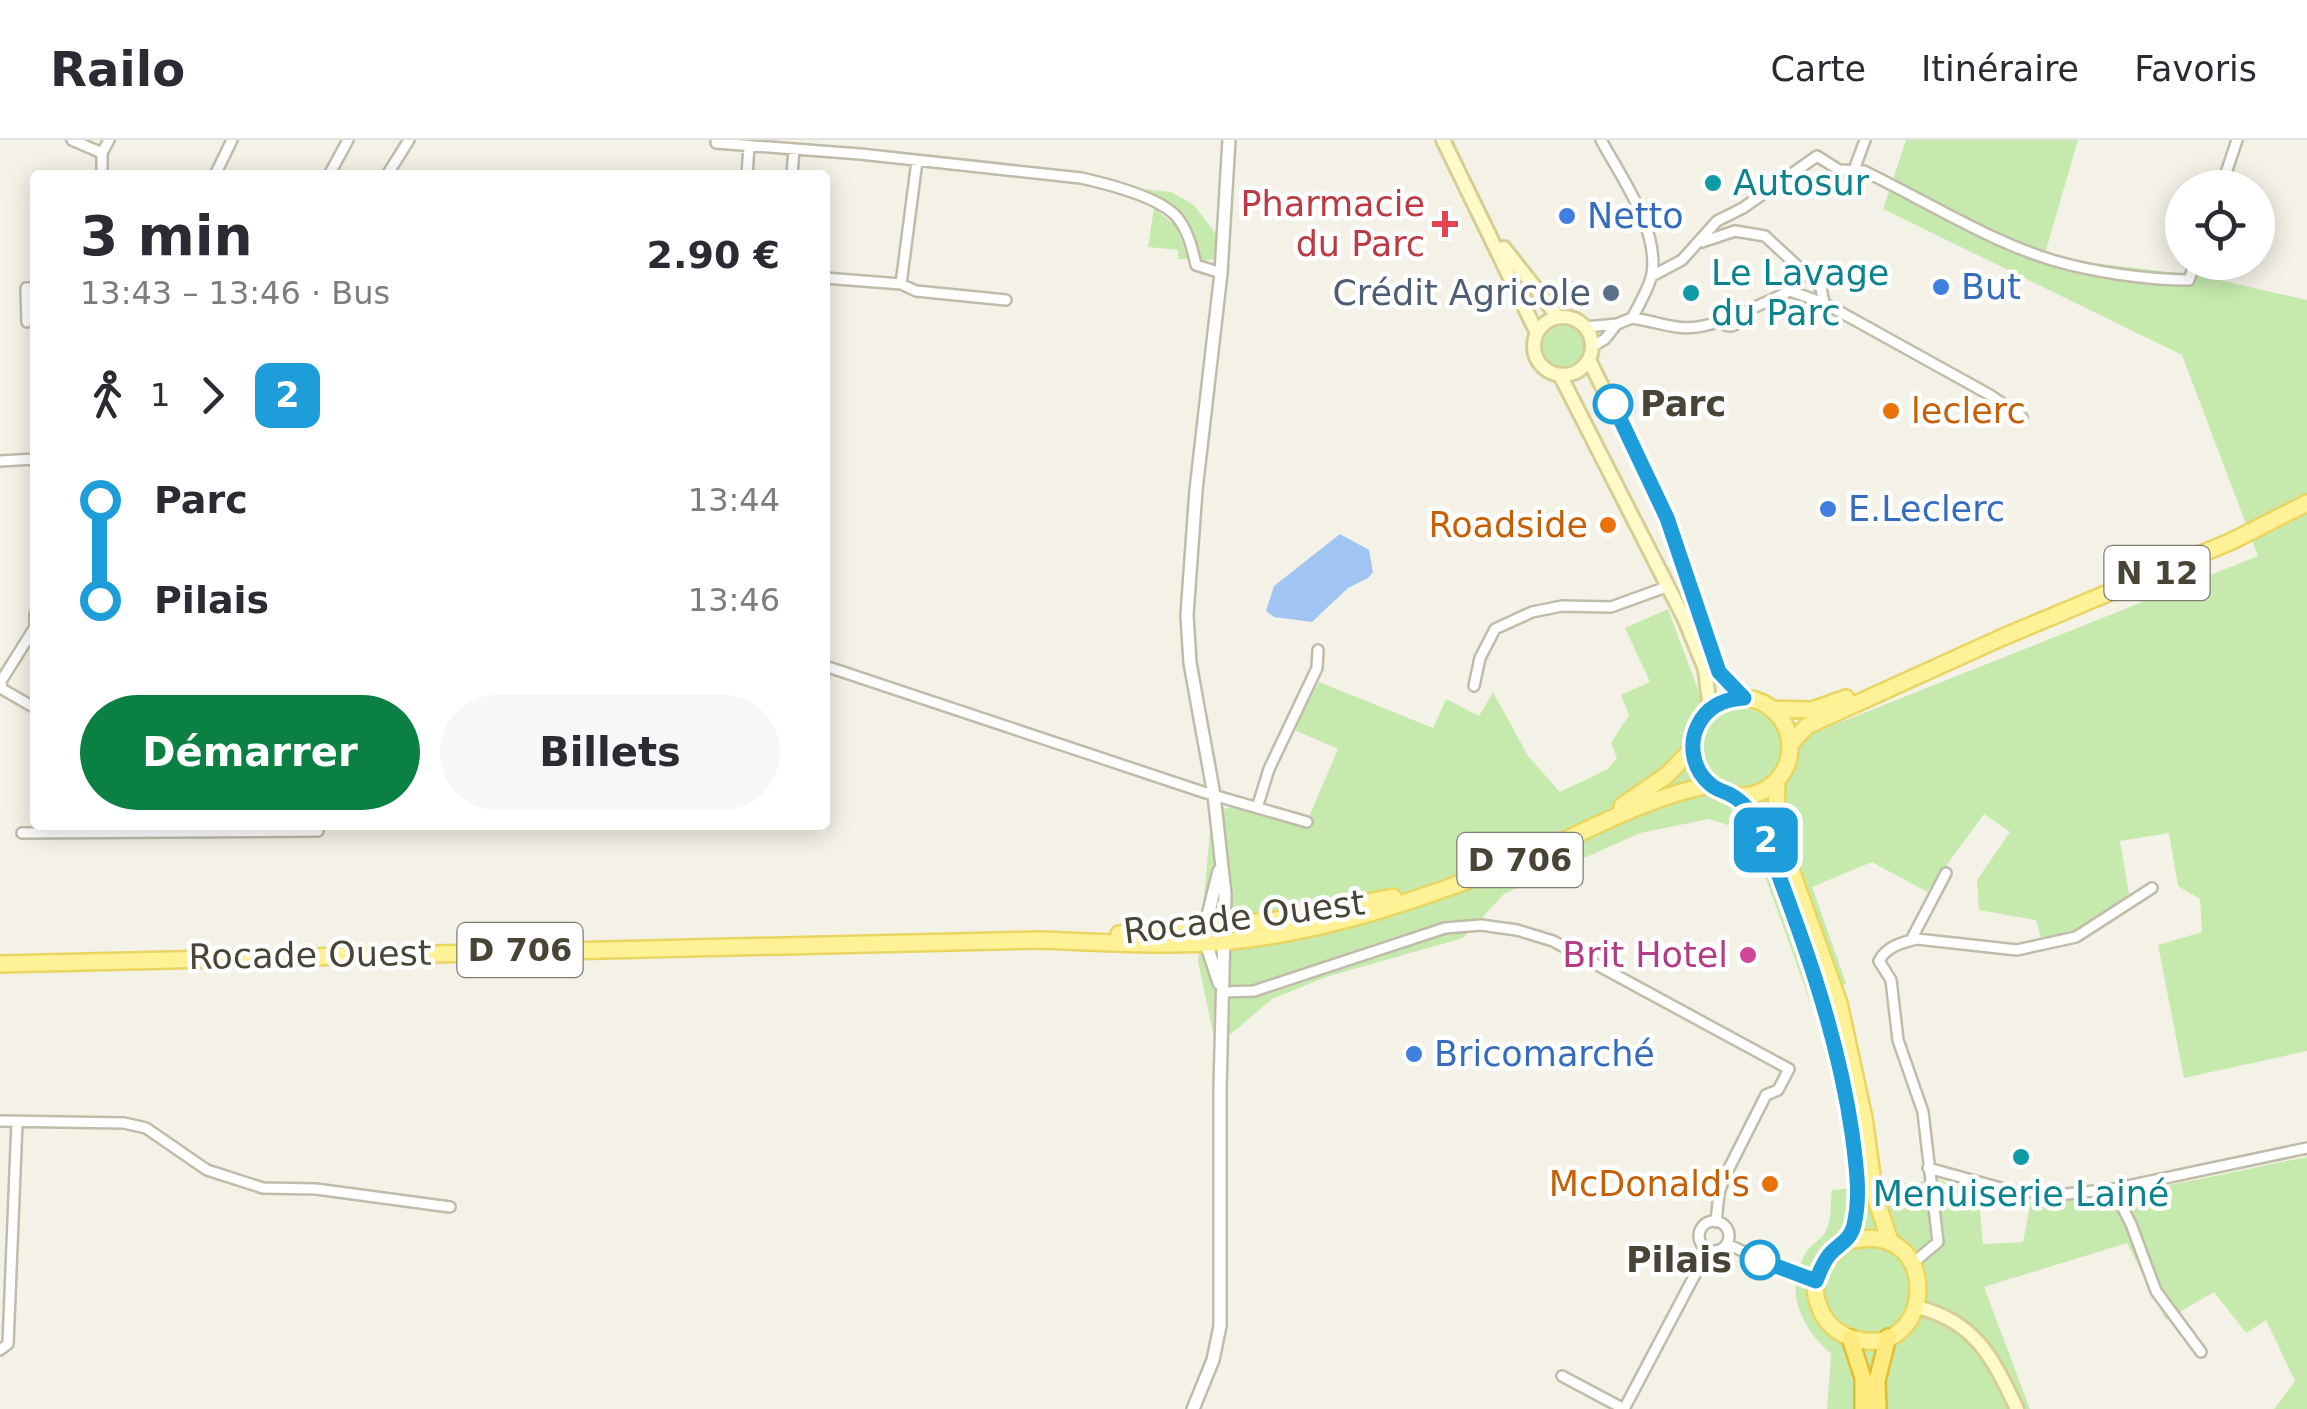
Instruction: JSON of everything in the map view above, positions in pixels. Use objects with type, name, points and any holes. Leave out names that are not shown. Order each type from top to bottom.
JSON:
[{"type":"highway","points":[[1878,1409],[1878,1381],[1888,1337]]},
{"type":"highway","points":[[1850,1338],[1863,1378],[1864,1409]]},
{"type":"main road","points":[[1443,140],[1536,333]]},
{"type":"main road","points":[[1488,227],[1558,317]]},
{"type":"main road","points":[[1558,317],[1574,318],[1586,327],[1593,346],[1589,360],[1577,372],[1560,376],[1538,362],[1534,348],[1536,333],[1542,325],[1558,317]]},
{"type":"main road","points":[[1589,360],[1667,518],[1719,672],[1744,698],[1772,709],[1787,730],[1789,757],[1777,780],[1764,790],[1732,795]]},
{"type":"main road","points":[[1560,376],[1701,656],[1710,708]]},
{"type":"main road","name":"N 12","points":[[1790,744],[1807,726],[2003,637],[2232,542],[2307,504]]},
{"type":"main road","name":"N 12","points":[[1772,709],[1810,710],[1836,702],[1982,641],[2003,637]]},
{"type":"main road","points":[[1744,698],[1710,708],[1700,720],[1692,749],[1701,775],[1710,785],[1732,795],[1753,813],[1803,942],[1838,1058],[1856,1165],[1858,1207],[1846,1242]]},
{"type":"main road","name":"Rocade Ouest","points":[[1592,826],[1668,775],[1692,749]]},
{"type":"main road","points":[[1777,780],[1776,828],[1839,1004],[1864,1118],[1875,1198],[1891,1243]]},
{"type":"main road","name":"Rocade Ouest","points":[[0,964],[1225,938],[1347,920],[1508,866],[1673,792],[1710,785]]},
{"type":"main road","points":[[1876,1238],[1891,1243],[1913,1263],[1918,1277],[1917,1307],[1910,1320],[1888,1337],[1863,1341],[1834,1330],[1816,1299],[1816,1281],[1822,1264],[1846,1242],[1876,1238]]},
{"type":"main road","points":[[1917,1307],[1937,1312],[1976,1338],[1995,1361],[2016,1409]]},
{"type":"street","points":[[72,140],[102,153]]},
{"type":"street","points":[[102,170],[102,153],[109,140]]},
{"type":"street","points":[[217,170],[232,140]]},
{"type":"street","points":[[332,170],[348,140]]},
{"type":"street","points":[[390,170],[409,140]]},
{"type":"street","points":[[1199,1407],[1213,1360],[1222,1299],[1225,938],[1214,796],[1190,663],[1187,615],[1196,490],[1222,273],[1229,140]]},
{"type":"street","points":[[1601,140],[1645,227],[1652,252],[1652,276],[1632,318]]},
{"type":"street","points":[[1854,170],[1864,140]]},
{"type":"street","points":[[2226,170],[2237,140]]},
{"type":"street","points":[[716,143],[1111,184],[1173,213],[1187,232],[1196,265],[1222,273]]},
{"type":"street","points":[[748,170],[750,146]]},
{"type":"street","points":[[792,170],[794,149]]},
{"type":"street","points":[[1652,276],[1682,260],[1717,221],[1744,208],[1818,156],[1838,170],[1864,170],[2004,241],[2052,260],[2165,280]]},
{"type":"street","points":[[900,284],[916,161]]},
{"type":"street","points":[[1699,242],[1736,231],[1765,236],[1821,288],[1824,303]]},
{"type":"street","points":[[830,278],[900,284],[916,292],[1006,300]]},
{"type":"street","points":[[27,322],[26,288],[30,288]]},
{"type":"street","points":[[1740,314],[1735,306],[1726,306],[1720,312],[1721,321],[1727,326],[1734,325],[1740,314],[1790,291],[1824,303],[1990,395],[2022,417]]},
{"type":"street","points":[[1586,327],[1618,324],[1632,318],[1679,330],[1696,330],[1721,321]]},
{"type":"street","points":[[1593,346],[1618,324]]},
{"type":"street","points":[[0,461],[30,459]]},
{"type":"street","points":[[1474,686],[1480,658],[1495,629],[1532,612],[1562,606],[1611,607],[1669,586]]},
{"type":"street","points":[[30,635],[1,682],[2,689],[30,705]]},
{"type":"street","points":[[1257,808],[1270,770],[1318,668],[1318,650]]},
{"type":"street","points":[[830,668],[1214,796],[1307,822]]},
{"type":"street","points":[[22,834],[64,830]]},
{"type":"street","points":[[268,830],[318,830]]},
{"type":"street","points":[[1221,858],[1206,939],[1222,992]]},
{"type":"street","points":[[1911,940],[1946,873]]},
{"type":"street","points":[[1913,1263],[1938,1242],[1923,1112],[1898,1040],[1891,980],[1879,962],[1883,954],[1911,940],[2017,950],[2076,937],[2152,888]]},
{"type":"street","points":[[1222,992],[1254,991],[1446,928],[1517,930],[1552,941],[1789,1069],[1778,1090],[1766,1095],[1724,1178],[1718,1193],[1716,1222]]},
{"type":"street","points":[[0,1121],[124,1123],[146,1128],[207,1170],[262,1188],[316,1189],[450,1207]]},
{"type":"street","points":[[0,1350],[8,1344],[17,1122]]},
{"type":"street","points":[[1928,1168],[2032,1194],[2113,1188],[2307,1148]]},
{"type":"street","points":[[2113,1188],[2156,1291],[2201,1352]]},
{"type":"street","points":[[1708,1222],[1716,1222],[1727,1230],[1727,1244],[1716,1251],[1708,1250],[1699,1240],[1700,1231],[1708,1222]]},
{"type":"street","points":[[1727,1244],[1816,1281]]},
{"type":"street","points":[[1562,1376],[1624,1409],[1708,1250]]},
{"type":"green space","points":[[1906,140],[2078,140],[2044,257],[2165,272],[2165,280],[2220,280],[2307,300],[2307,1051],[2184,1078],[2158,945],[2202,932],[2200,899],[2178,886],[2169,833],[2120,841],[2129,894],[2145,899],[2077,942],[2044,949],[2036,920],[1979,910],[1977,880],[2010,832],[1984,814],[1927,892],[1872,862],[1812,887],[1846,983],[1811,1004],[1749,832],[1709,819],[1640,833],[1504,894],[1463,938],[1326,977],[1272,999],[1231,1034],[1214,1037],[1198,962],[1212,810],[1262,804],[1308,819],[1338,749],[1292,729],[1319,682],[1433,728],[1446,699],[1479,716],[1493,692],[1528,756],[1560,792],[1608,769],[1617,758],[1611,743],[1629,715],[1621,695],[1650,682],[1625,628],[1668,609],[1700,695],[1821,730],[2258,556],[2182,355],[1883,209]]},
{"type":"green space","points":[[1142,189],[1171,192],[1194,205],[1216,234],[1215,259],[1201,261],[1190,231],[1143,194]]},
{"type":"green space","points":[[1154,208],[1176,226],[1188,259],[1178,259],[1178,250],[1148,247]]},
{"type":"green space","points":[[1563,326],[1578,332],[1584,347],[1578,362],[1563,368],[1548,362],[1542,347],[1548,332]]},
{"type":"green space","points":[[2307,1157],[2307,1409],[2274,1409],[2295,1381],[2266,1320],[2246,1333],[2214,1292],[2166,1320],[2127,1243],[1984,1287],[2030,1409],[1827,1409],[1831,1354],[1804,1321],[1796,1282],[1805,1254],[1828,1227],[1832,1190],[1938,1180],[1978,1190],[1983,1244],[2023,1242],[2031,1200],[2135,1191]]},
{"type":"water","points":[[1340,534],[1369,550],[1373,572],[1368,578],[1348,588],[1312,622],[1274,617],[1266,611],[1274,586]]},
{"type":"bus line","name":"2","points":[[1613,404],[1667,518],[1710,653],[1719,672],[1744,698],[1720,702],[1700,720],[1692,749],[1695,763],[1710,785],[1732,795],[1753,813],[1762,831],[1826,1011],[1842,1073],[1856,1165],[1858,1207],[1852,1231],[1822,1264],[1816,1281],[1760,1260]]},
{"type":"place","name":"Autosur","points":[[1713,183]]},
{"type":"place","name":"Netto","points":[[1567,216]]},
{"type":"place","name":"Pharmacie du Parc","points":[[1445,224]]},
{"type":"place","name":"But","points":[[1941,287]]},
{"type":"place","name":"Crédit Agricole","points":[[1611,293]]},
{"type":"place","name":"Le Lavage du Parc","points":[[1691,293]]},
{"type":"place","name":"Parc","points":[[1613,404]]},
{"type":"place","name":"leclerc","points":[[1891,411]]},
{"type":"place","name":"E.Leclerc","points":[[1828,509]]},
{"type":"place","name":"Roadside","points":[[1608,525]]},
{"type":"place","name":"Brit Hotel","points":[[1748,955]]},
{"type":"place","name":"Bricomarché","points":[[1414,1054]]},
{"type":"place","name":"Menuiserie Lainé","points":[[2021,1157]]},
{"type":"place","name":"McDonald's","points":[[1770,1184]]},
{"type":"place","name":"Pilais","points":[[1760,1260]]}]
